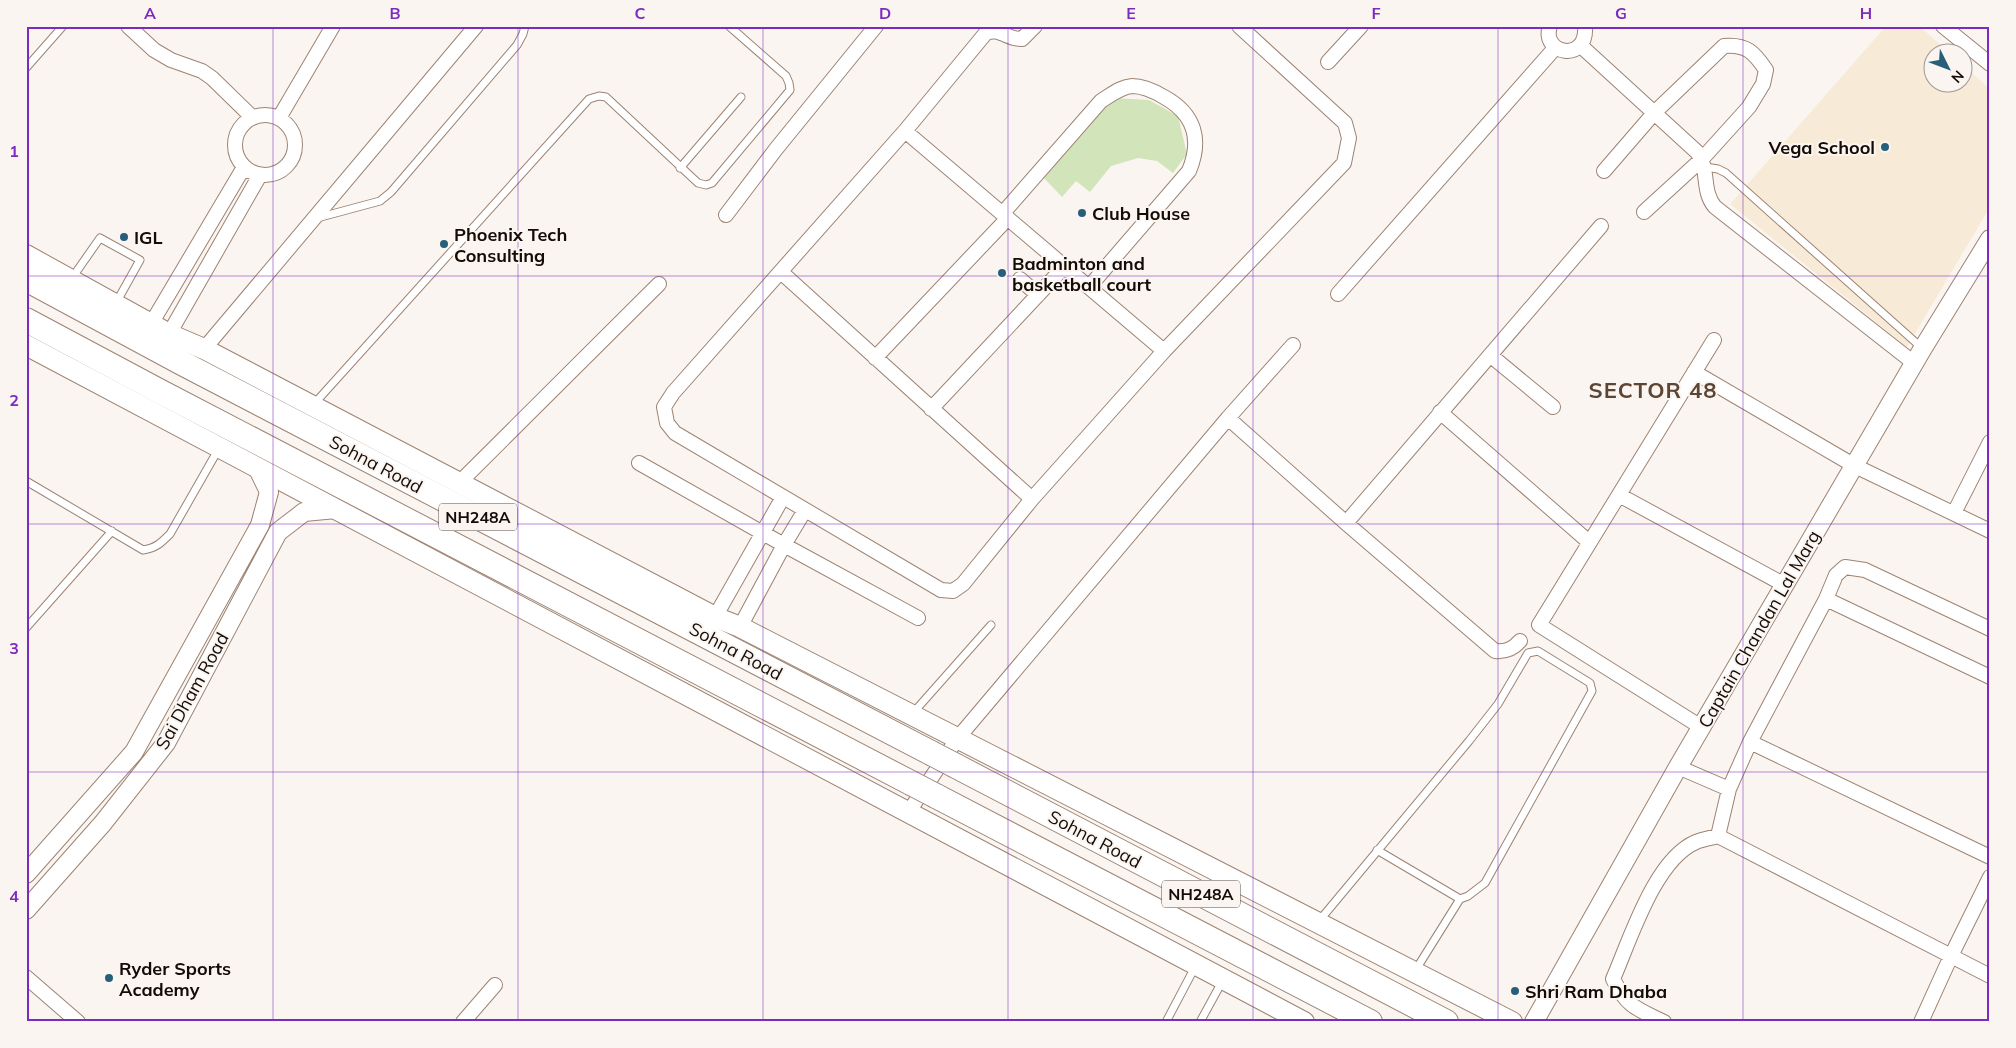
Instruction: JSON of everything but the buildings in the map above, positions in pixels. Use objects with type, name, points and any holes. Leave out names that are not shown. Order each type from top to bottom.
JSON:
[{"type":"highway","name":"Sohna Road","points":[[26,280],[1446,1022]]},
{"type":"highway","name":"Sohna Road","points":[[26,320],[1370,1022]]},
{"type":"main road","points":[[26,256],[169,334],[204,349],[715,617],[740,627],[1512,1022]]},
{"type":"main road","points":[[26,345],[1304,1022]]},
{"type":"street","points":[[128,26],[154,50],[171,60],[202,71],[212,78],[252,117]]},
{"type":"street","points":[[279,118],[333,26]]},
{"type":"street","points":[[204,349],[476,26]]},
{"type":"street","points":[[726,215],[776,149],[876,26]]},
{"type":"street","points":[[1035,26],[1022,40],[1016,40],[995,31],[985,34],[905,130],[673,393],[664,407],[667,423],[675,433],[941,590],[953,591],[963,584],[1032,499],[1164,351],[1344,163],[1349,138],[1345,123],[1239,26]]},
{"type":"street","points":[[1328,62],[1361,26]]},
{"type":"street","points":[[1550,26],[1548,31],[1550,40],[1555,48],[1563,51],[1573,51],[1581,46],[1585,37],[1585,26]]},
{"type":"street","points":[[1943,26],[1990,64]]},
{"type":"street","points":[[1604,171],[1655,112],[1724,46],[1739,45],[1756,55],[1766,70],[1763,84],[1749,107],[1704,163],[1644,212]]},
{"type":"street","points":[[1581,46],[1655,112],[1704,163],[1706,193],[1715,207],[1919,356]]},
{"type":"street","points":[[1338,294],[1555,48]]},
{"type":"street","points":[[875,358],[1005,216],[1101,101],[1118,90],[1132,86],[1151,89],[1171,100],[1185,113],[1194,128],[1195,157],[1189,172],[1089,287]]},
{"type":"street","points":[[262,114],[279,118],[287,124],[292,132],[295,141],[292,159],[278,172],[260,175],[244,167],[238,159],[235,150],[238,130],[244,122],[252,117],[262,114]]},
{"type":"street","points":[[905,130],[1164,351]]},
{"type":"street","points":[[151,324],[244,167]]},
{"type":"street","points":[[169,334],[260,175]]},
{"type":"street","points":[[1346,523],[1601,226]]},
{"type":"street","name":"Captain Chandan Lal Marg","points":[[1534,1022],[1678,767],[1919,356],[1990,239]]},
{"type":"street","points":[[931,409],[1065,266]]},
{"type":"street","points":[[781,272],[1032,499]]},
{"type":"street","points":[[1020,279],[1038,295]]},
{"type":"street","points":[[459,483],[659,284]]},
{"type":"street","points":[[1702,727],[1539,625],[1714,340]]},
{"type":"street","points":[[908,813],[957,739],[1228,418],[1293,345]]},
{"type":"street","points":[[1490,355],[1553,407]]},
{"type":"street","points":[[1694,372],[1855,466],[1990,531]]},
{"type":"street","points":[[1440,412],[1590,542]]},
{"type":"street","points":[[1228,418],[1495,652],[1505,652],[1515,647],[1520,640]]},
{"type":"street","points":[[1954,513],[1990,442]]},
{"type":"street","points":[[639,463],[784,546],[918,618]]},
{"type":"street","name":"Sai Dham Road","points":[[26,874],[134,752],[260,525],[269,492],[257,468]]},
{"type":"street","points":[[1619,495],[1785,585]]},
{"type":"street","points":[[715,617],[783,497]]},
{"type":"street","name":"Sai Dham Road","points":[[26,910],[103,823],[166,743],[278,532],[304,512],[336,509]]},
{"type":"street","points":[[740,627],[806,510]]},
{"type":"street","points":[[1718,836],[1728,789],[1750,742],[1826,599],[1836,575],[1844,566],[1864,570],[1990,629]]},
{"type":"street","points":[[1826,599],[1990,677]]},
{"type":"street","points":[[196,638],[217,649]]},
{"type":"street","points":[[1750,742],[1990,857]]},
{"type":"street","points":[[1678,767],[1728,789]]},
{"type":"street","points":[[1664,1022],[1632,1006],[1620,994],[1613,979],[1656,880],[1679,853],[1695,842],[1718,836],[1990,976]]},
{"type":"street","points":[[1921,1022],[1990,877]]},
{"type":"street","points":[[26,977],[69,1019]]},
{"type":"street","points":[[463,1022],[495,985]]},
{"type":"lane","points":[[26,68],[63,26]]},
{"type":"lane","points":[[314,218],[380,201],[391,192],[517,45],[524,26]]},
{"type":"lane","points":[[312,406],[589,99],[598,96],[606,97],[698,183],[706,185],[712,183],[790,90],[790,83],[786,76],[729,26]]},
{"type":"lane","points":[[680,168],[741,97]]},
{"type":"lane","points":[[1704,163],[1726,173],[1919,356]]},
{"type":"lane","points":[[71,279],[100,238],[132,255],[140,260],[116,304]]},
{"type":"lane","points":[[26,481],[143,550],[159,545],[170,534],[220,448]]},
{"type":"lane","points":[[26,628],[112,531]]},
{"type":"lane","points":[[911,715],[991,625]]},
{"type":"lane","points":[[1317,923],[1470,741],[1498,704],[1528,653],[1538,652],[1580,676],[1590,684],[1592,691],[1485,884],[1468,896],[1460,899],[1414,972]]},
{"type":"lane","points":[[1377,850],[1460,899]]},
{"type":"lane","points":[[1166,1022],[1196,965]]},
{"type":"lane","points":[[1200,1022],[1224,980]]},
{"type":"shaded area","name":"Vega School","points":[[1886,26],[1919,26],[1937,42],[1924,42],[1924,92],[1974,92],[1974,75],[1990,89],[1990,207],[1907,347],[1730,204]]},
{"type":"green space","points":[[1114,98],[1149,100],[1178,116],[1187,154],[1173,173],[1157,161],[1138,158],[1111,166],[1090,192],[1076,181],[1062,197],[1044,178]]},
{"type":"place","name":"Vega School","points":[[1885,147]]},
{"type":"place","name":"Club House","points":[[1082,213]]},
{"type":"place","name":"IGL","points":[[124,237]]},
{"type":"place","name":"Phoenix Tech Consulting","points":[[444,244]]},
{"type":"place","name":"Badminton and basketball court","points":[[1002,273]]},
{"type":"place","name":"Ryder Sports Academy","points":[[109,978]]},
{"type":"place","name":"Shri Ram Dhaba","points":[[1515,991]]},
{"type":"district","name":"SECTOR 48","points":[[1653,390]]}]
